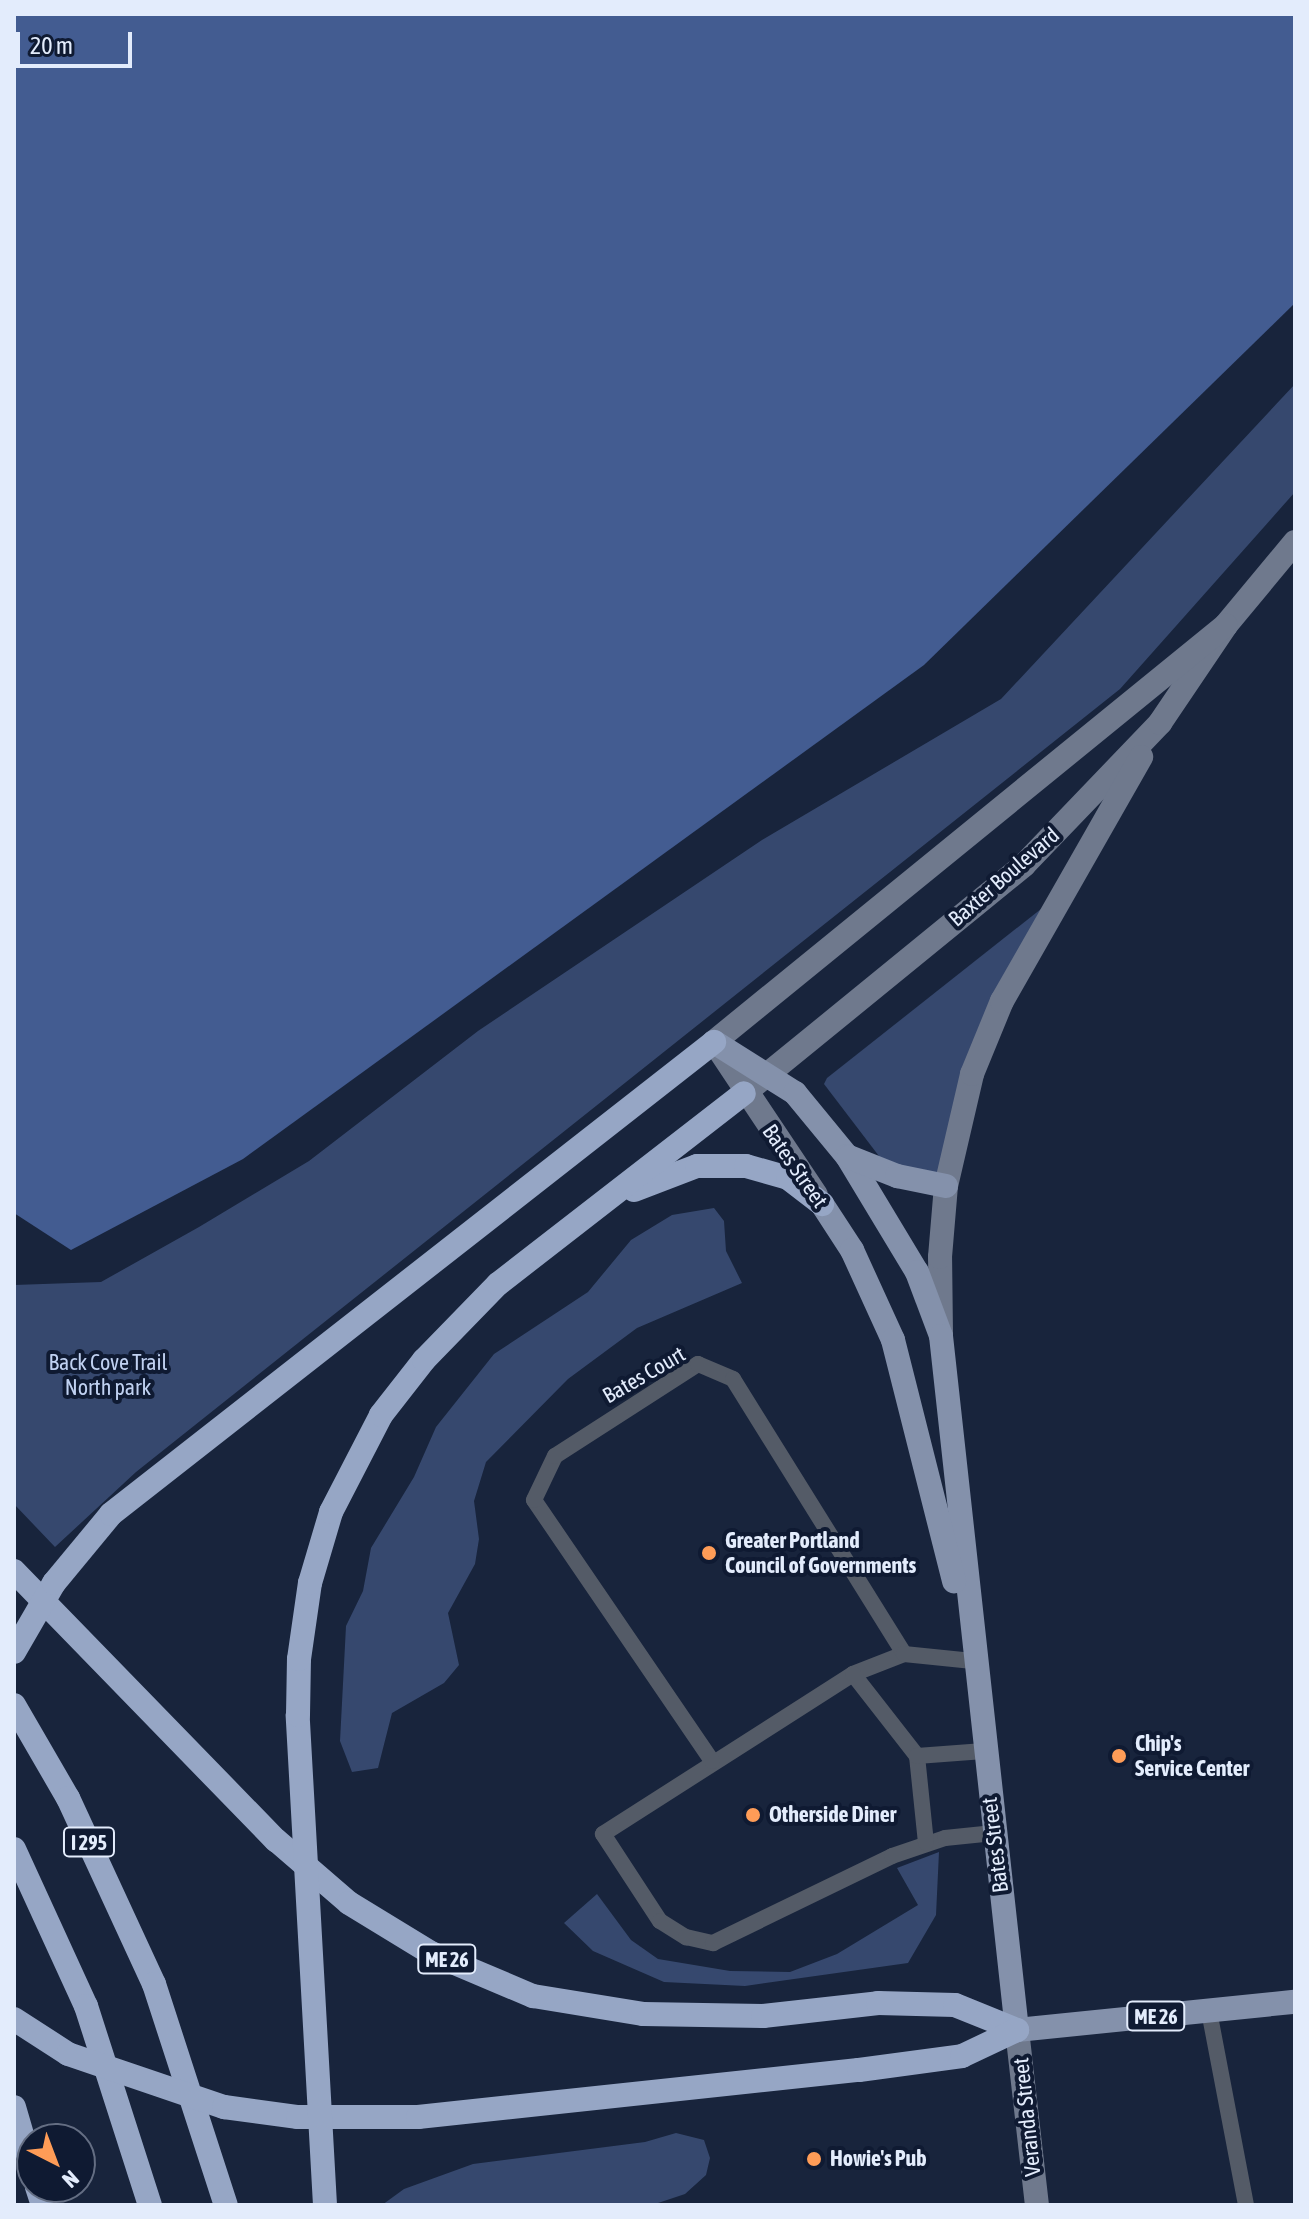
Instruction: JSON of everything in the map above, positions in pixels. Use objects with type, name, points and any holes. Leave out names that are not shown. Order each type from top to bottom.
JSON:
[{"type":"highway","points":[[14,1652],[54,1583],[111,1514],[714,1042]]},
{"type":"highway","points":[[325,2205],[298,1715],[299,1659],[310,1583],[331,1512],[362,1447],[424,1360],[498,1284],[559,1233],[744,1093]]},
{"type":"highway","points":[[559,1233],[651,1180],[697,1166],[746,1166],[788,1178],[822,1204]]},
{"type":"highway","name":"ME 26","points":[[14,1571],[276,1840],[349,1903],[431,1953],[533,1996],[643,2014],[763,2016],[878,2003],[955,2005],[1017,2030]]},
{"type":"highway","name":"I 295","points":[[14,1705],[68,1798],[154,1984],[226,2205]]},
{"type":"highway","points":[[14,1849],[53,1928],[102,2049],[148,2197]]},
{"type":"highway","name":"ME 26","points":[[14,2019],[68,2054],[224,2107],[298,2117],[418,2117],[859,2070],[962,2056],[1017,2030]]},
{"type":"main road","name":"Bates Street","points":[[714,1042],[769,1073],[795,1093],[847,1156],[917,1272],[941,1336],[973,1661],[1017,2030]]},
{"type":"main road","points":[[847,1156],[897,1176],[946,1186]]},
{"type":"main road","name":"Bates Street","points":[[822,1204],[852,1250],[893,1340],[973,1661]]},
{"type":"main road","name":"ME 26","points":[[1017,2030],[1295,2002]]},
{"type":"street","name":"Baxter Boulevard","points":[[744,1093],[1024,865],[1160,723],[1226,625],[1295,542]]},
{"type":"street","name":"Baxter Boulevard","points":[[714,1042],[1226,625]]},
{"type":"street","name":"Bates Street","points":[[941,1336],[940,1257],[946,1186],[972,1074],[1002,1001],[1160,723]]},
{"type":"street","name":"Bates Street","points":[[714,1042],[744,1093],[822,1204]]},
{"type":"street","name":"Veranda Street","points":[[1017,2030],[1037,2205]]},
{"type":"lane","name":"Bates Court","points":[[712,1761],[534,1500],[555,1456],[698,1364],[733,1379],[904,1654]]},
{"type":"lane","points":[[973,1661],[904,1654],[853,1674],[712,1761],[603,1834],[660,1921],[686,1937],[713,1943],[926,1843],[994,1833]]},
{"type":"lane","points":[[853,1674],[917,1756],[926,1843]]},
{"type":"lane","points":[[917,1756],[984,1751]]},
{"type":"lane","points":[[1209,2011],[1246,2205]]},
{"type":"green space","name":"Back Cove Trail North park","points":[[1295,384],[1295,492],[1120,689],[136,1472],[55,1547],[14,1504],[14,1285],[101,1282],[199,1227],[309,1161],[478,1031],[762,840],[1001,699]]},
{"type":"green space","points":[[1046,905],[942,1175],[885,1164],[824,1084],[827,1078]]},
{"type":"green space","points":[[714,1208],[724,1221],[726,1251],[742,1283],[637,1328],[568,1379],[486,1462],[474,1501],[479,1539],[475,1564],[448,1613],[459,1665],[444,1683],[392,1713],[378,1768],[352,1772],[340,1741],[346,1626],[363,1591],[371,1548],[414,1477],[436,1427],[494,1354],[588,1292],[631,1240],[672,1215]]},
{"type":"green space","points":[[939,1852],[936,1915],[908,1963],[745,1986],[664,1982],[593,1951],[564,1923],[597,1894],[631,1940],[658,1959],[730,1971],[790,1972],[837,1954],[918,1905],[897,1868]]},
{"type":"green space","points":[[676,2133],[704,2140],[710,2158],[706,2175],[685,2194],[652,2205],[382,2205],[404,2189],[473,2164],[645,2142]]},
{"type":"shaded area","points":[[14,14],[1295,14],[1295,303],[924,665],[243,1159],[71,1250],[14,1213]]},
{"type":"place","name":"Greater Portland Council of Governments","points":[[709,1553]]},
{"type":"place","name":"Chip's Service Center","points":[[1119,1756]]},
{"type":"place","name":"Otherside Diner","points":[[753,1815]]},
{"type":"place","name":"Howie's Pub","points":[[814,2159]]}]
